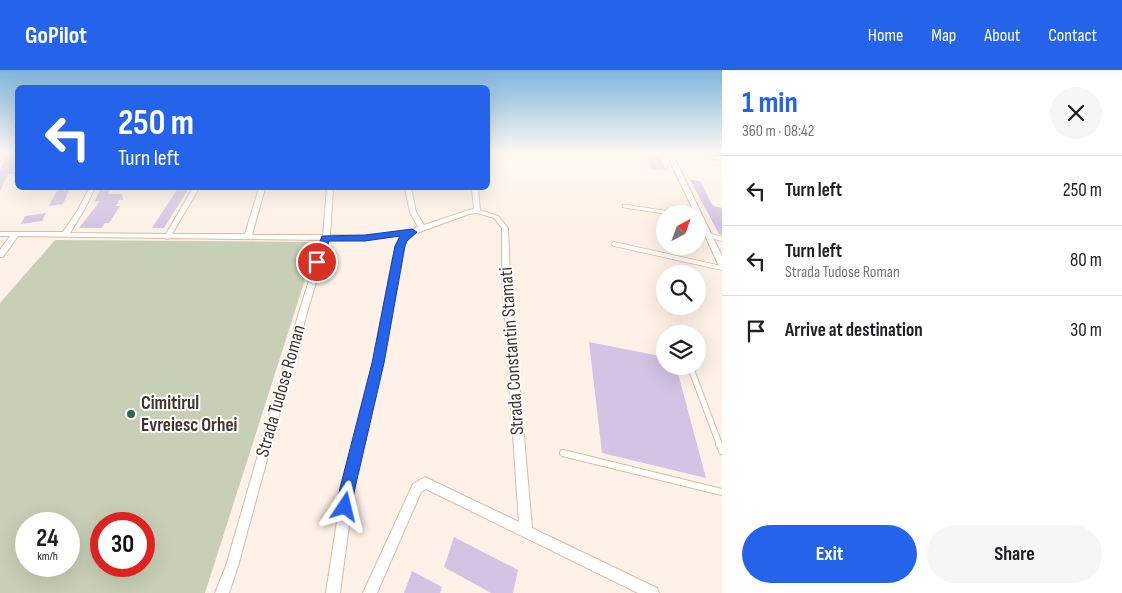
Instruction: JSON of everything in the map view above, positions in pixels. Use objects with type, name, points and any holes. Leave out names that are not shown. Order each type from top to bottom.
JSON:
[{"type":"street","points":[[680,177],[693,205]]},
{"type":"street","points":[[65,235],[91,190]]},
{"type":"street","points":[[167,237],[195,190]]},
{"type":"street","points":[[248,237],[261,190]]},
{"type":"street","name":"Strada Tudose Roman","points":[[222,593],[237,549],[306,300],[326,238],[330,190]]},
{"type":"street","points":[[408,190],[417,230]]},
{"type":"street","points":[[0,234],[365,238],[417,230],[468,212],[477,211],[475,190]]},
{"type":"street","name":"Strada Constantin Stamati","points":[[477,211],[496,217],[505,228],[506,276],[526,531]]},
{"type":"street","points":[[333,593],[348,488],[378,363],[396,261],[403,239],[417,230]]},
{"type":"street","points":[[706,231],[722,264]]},
{"type":"street","points":[[0,255],[15,235]]},
{"type":"street","points":[[370,593],[417,488],[425,483],[434,485],[652,593]]},
{"type":"lane","points":[[624,206],[656,211]]},
{"type":"lane","points":[[708,235],[722,239]]},
{"type":"lane","points":[[614,244],[722,268]]},
{"type":"lane","points":[[693,375],[722,451]]},
{"type":"lane","points":[[564,452],[722,492]]},
{"type":"green space","name":"Cimitirul Evreiesc Orhei","points":[[55,240],[317,242],[205,593],[0,593],[0,303]]},
{"type":"building","points":[[0,177],[6,177],[0,191]]},
{"type":"building","points":[[690,180],[700,181],[713,206],[722,208],[722,235],[719,234],[706,210],[706,205],[703,205]]},
{"type":"building","points":[[57,190],[69,190],[63,204],[49,206]]},
{"type":"building","points":[[100,190],[110,190],[108,194],[122,194],[123,200],[119,200],[116,206],[120,206],[109,223],[105,223],[101,228],[79,228],[100,201],[94,202]]},
{"type":"building","points":[[177,190],[188,190],[164,228],[152,228]]},
{"type":"building","points":[[46,213],[42,221],[21,224],[25,216]]},
{"type":"building","points":[[589,342],[656,355],[656,375],[678,375],[706,478],[602,453]]},
{"type":"building","points":[[454,537],[518,570],[513,593],[491,593],[444,567]]},
{"type":"building","points":[[412,571],[442,587],[440,593],[404,593]]},
{"type":"place","name":"Cimitirul Evreiesc Orhei","points":[[131,414]]},
{"type":"route","points":[[317,262],[326,238],[365,238],[412,232],[403,239],[396,261],[378,363],[345,507]]}]
